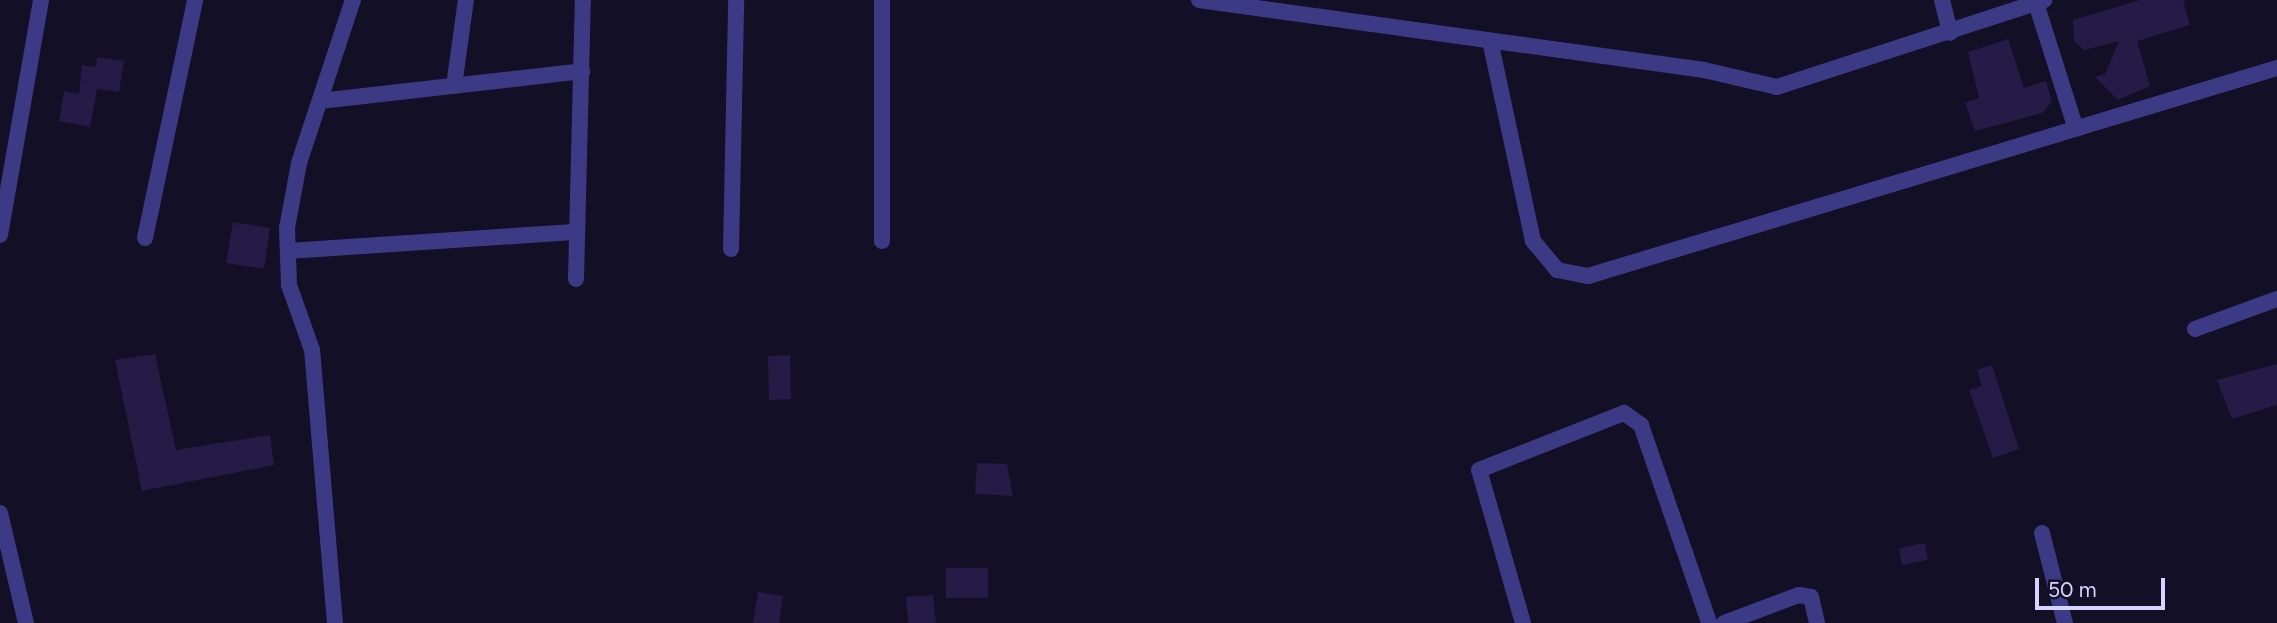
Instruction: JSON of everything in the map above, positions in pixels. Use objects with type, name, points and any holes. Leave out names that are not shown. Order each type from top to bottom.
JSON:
[{"type":"street","points":[[0,235],[41,0]]},
{"type":"street","points":[[145,238],[195,0]]},
{"type":"street","points":[[335,623],[312,350],[289,285],[288,251],[299,163],[353,0]]},
{"type":"street","points":[[454,86],[466,0]]},
{"type":"street","points":[[576,279],[583,0]]},
{"type":"street","points":[[731,249],[736,0]]},
{"type":"street","points":[[881,0],[882,241]]},
{"type":"street","points":[[1199,0],[1491,45],[1704,70],[1777,87],[1950,33],[2040,1],[2076,129]]},
{"type":"street","points":[[1942,0],[1950,33]]},
{"type":"street","points":[[1491,45],[1533,241],[1557,270],[1588,276],[2277,68]]},
{"type":"street","points":[[320,101],[582,71]]},
{"type":"street","points":[[288,251],[577,232]]},
{"type":"street","points":[[2195,329],[2277,299]]},
{"type":"street","points":[[1523,623],[1479,470],[1624,413],[1634,414],[1641,425],[1709,623]]},
{"type":"street","points":[[0,513],[26,623]]},
{"type":"street","points":[[2042,533],[2065,623]]},
{"type":"street","points":[[1724,623],[1799,595],[1811,597],[1817,623]]},
{"type":"building","points":[[2140,0],[2183,0],[2190,25],[2137,41],[2150,86],[2118,100],[2095,77],[2105,74],[2119,41],[2084,50],[2074,41],[2073,20]]},
{"type":"building","points":[[2008,39],[2024,88],[2046,81],[2052,102],[2042,113],[1975,131],[1965,103],[1979,98],[1968,52]]},
{"type":"building","points":[[97,57],[124,61],[119,92],[97,89],[90,127],[59,121],[64,91],[79,94],[82,65],[96,67]]},
{"type":"building","points":[[233,222],[270,228],[264,269],[226,263]]},
{"type":"building","points":[[155,354],[176,450],[270,435],[274,465],[142,491],[115,360]]},
{"type":"building","points":[[790,355],[791,399],[769,400],[768,356]]},
{"type":"building","points":[[2277,364],[2277,405],[2232,419],[2217,380]]},
{"type":"building","points":[[1992,365],[2019,449],[1993,458],[1969,390],[1982,386],[1977,370]]},
{"type":"building","points":[[977,463],[1007,464],[1013,496],[975,494]]},
{"type":"building","points":[[1925,543],[1928,560],[1902,565],[1899,548]]},
{"type":"building","points":[[946,568],[988,568],[988,598],[946,598]]},
{"type":"building","points":[[758,592],[783,596],[779,623],[753,623]]},
{"type":"building","points":[[933,595],[936,623],[908,623],[906,597]]}]
